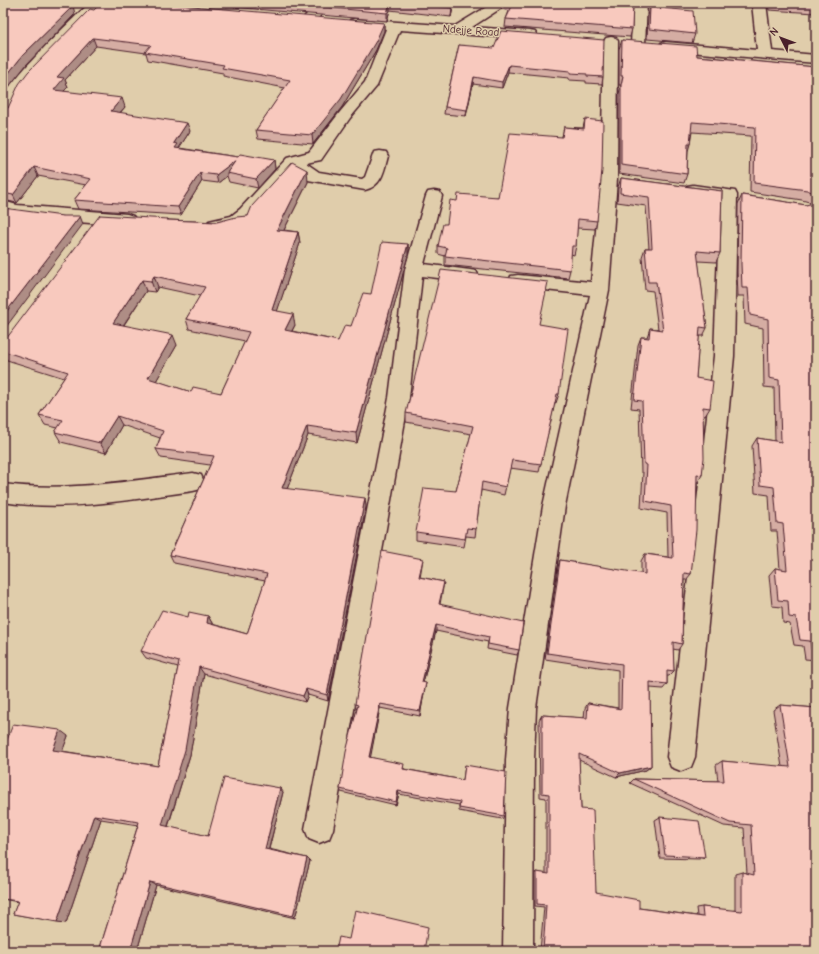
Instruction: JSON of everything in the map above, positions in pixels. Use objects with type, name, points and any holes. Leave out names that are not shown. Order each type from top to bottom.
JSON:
[{"type":"street","points":[[3,116],[14,91],[25,76],[83,16],[98,3]]},
{"type":"street","points":[[309,19],[326,3]]},
{"type":"street","points":[[459,29],[502,3]]},
{"type":"street","points":[[638,44],[640,3]]},
{"type":"street","points":[[759,3],[765,54]]},
{"type":"street","points":[[293,17],[324,20]]},
{"type":"street","name":"Ndejje Road","points":[[340,22],[394,27],[459,29],[542,36]]},
{"type":"street","points":[[197,224],[220,225],[237,220],[246,213],[293,162],[315,156],[345,115],[372,83],[394,27]]},
{"type":"street","points":[[518,951],[520,760],[523,708],[554,506],[600,290],[609,179],[603,41],[816,59]]},
{"type":"street","points":[[293,162],[314,176],[365,185],[374,179],[380,156]]},
{"type":"street","points":[[609,179],[632,182]]},
{"type":"street","points":[[678,188],[736,196],[724,356],[681,757]]},
{"type":"street","points":[[319,829],[399,398],[414,269],[434,196]]},
{"type":"street","points":[[3,207],[16,211],[144,221]]},
{"type":"street","points":[[85,237],[99,218]]},
{"type":"street","points":[[414,269],[600,290]]},
{"type":"street","points":[[3,493],[29,497],[79,496],[193,482]]},
{"type":"building","points":[[3,3],[55,3],[73,6],[23,55],[3,80]]},
{"type":"building","points":[[104,3],[156,3],[384,23],[376,41],[341,99],[312,135],[256,130],[290,80],[222,68],[224,65],[145,52],[151,45],[93,38],[57,77],[64,78],[54,90],[122,98],[111,111],[187,123],[174,143],[178,144],[175,148],[238,157],[240,154],[274,160],[256,179],[227,173],[236,160],[216,175],[200,173],[178,207],[74,200],[91,179],[34,167],[13,195],[3,193],[3,112],[8,108],[19,84],[28,72],[90,9],[94,10],[99,5],[101,6]]},
{"type":"building","points":[[280,3],[390,3],[387,13]]},
{"type":"building","points":[[404,3],[453,3],[452,8]]},
{"type":"building","points":[[510,3],[633,3],[632,29],[506,19],[513,4]]},
{"type":"building","points":[[650,7],[693,11],[695,34],[649,29]]},
{"type":"building","points":[[501,31],[604,40],[603,77],[570,73],[570,71],[509,65],[502,82],[474,77],[467,110],[445,107],[459,45],[494,48]]},
{"type":"building","points":[[622,40],[696,46],[697,56],[816,67],[816,196],[814,193],[807,190],[754,183],[755,127],[692,122],[690,144],[688,144],[687,174],[621,165],[621,85],[623,76],[621,76]]},
{"type":"building","points":[[585,119],[603,121],[602,170],[597,221],[578,219],[576,246],[572,246],[570,270],[445,256],[447,248],[438,246],[443,224],[447,224],[450,200],[457,201],[458,194],[498,197],[510,133],[562,137],[564,127],[584,129]]},
{"type":"building","points":[[292,162],[307,170],[277,230],[298,232],[272,310],[293,314],[285,330],[338,341],[345,325],[351,326],[363,293],[371,294],[382,242],[408,244],[356,433],[307,426],[282,488],[365,498],[327,695],[306,689],[303,696],[199,667],[185,750],[162,825],[208,836],[224,778],[280,788],[265,849],[307,858],[293,916],[150,882],[130,951],[99,951],[139,822],[94,815],[57,922],[13,914],[18,901],[3,899],[3,740],[7,740],[13,724],[60,730],[53,750],[158,766],[179,662],[141,651],[162,610],[188,617],[189,612],[208,616],[207,623],[247,634],[267,574],[170,555],[214,456],[156,449],[163,431],[117,416],[100,443],[55,432],[63,420],[39,415],[68,372],[3,351],[3,346],[5,344],[3,343],[100,215],[217,222],[236,217],[248,216],[252,206]],"holes":[[[154,276],[205,287],[186,319],[249,332],[221,393],[193,387],[191,392],[148,378],[173,335],[113,323],[142,280],[151,281]]]},
{"type":"building","points":[[621,178],[722,191],[720,253],[697,251],[707,328],[700,327],[696,378],[713,381],[710,408],[703,407],[704,458],[702,475],[697,474],[696,530],[691,574],[684,573],[682,644],[673,642],[674,671],[667,670],[667,684],[650,682],[651,766],[620,773],[579,754],[581,809],[593,810],[596,892],[639,900],[639,908],[703,917],[702,907],[742,911],[742,872],[754,875],[751,825],[730,823],[634,779],[724,781],[722,761],[790,767],[780,705],[816,708],[816,951],[543,951],[546,905],[537,904],[537,872],[549,874],[549,794],[542,793],[542,715],[587,718],[588,703],[621,709],[622,664],[547,653],[560,560],[645,574],[645,554],[673,558],[671,506],[645,501],[647,465],[644,464],[642,401],[634,400],[641,337],[649,338],[650,328],[663,330],[656,282],[648,282],[645,248],[652,248],[649,197],[620,193]]},
{"type":"building","points":[[742,195],[806,205],[813,203],[816,200],[816,654],[812,654],[810,641],[800,640],[796,618],[789,617],[788,601],[778,600],[775,568],[787,570],[783,524],[777,523],[774,487],[760,485],[757,438],[781,442],[779,380],[769,378],[768,319],[750,315],[748,288],[742,288]]},
{"type":"building","points":[[3,208],[63,216],[80,216],[3,316]]},
{"type":"building","points":[[441,270],[548,282],[539,324],[568,329],[559,394],[557,394],[541,464],[512,460],[506,487],[482,482],[476,529],[467,528],[465,539],[416,532],[424,488],[456,491],[473,426],[406,413]]},
{"type":"building","points":[[382,551],[423,559],[419,577],[444,582],[439,604],[523,623],[519,650],[488,644],[489,637],[436,625],[422,682],[426,683],[420,711],[380,704],[369,757],[404,764],[403,769],[463,780],[465,765],[506,772],[504,816],[459,808],[460,802],[398,791],[396,802],[340,789],[346,752],[358,705],[355,704]]},
{"type":"building","points":[[660,817],[699,821],[705,857],[665,855]]},
{"type":"building","points":[[355,910],[428,927],[424,951],[336,951],[339,937],[349,939]]}]
